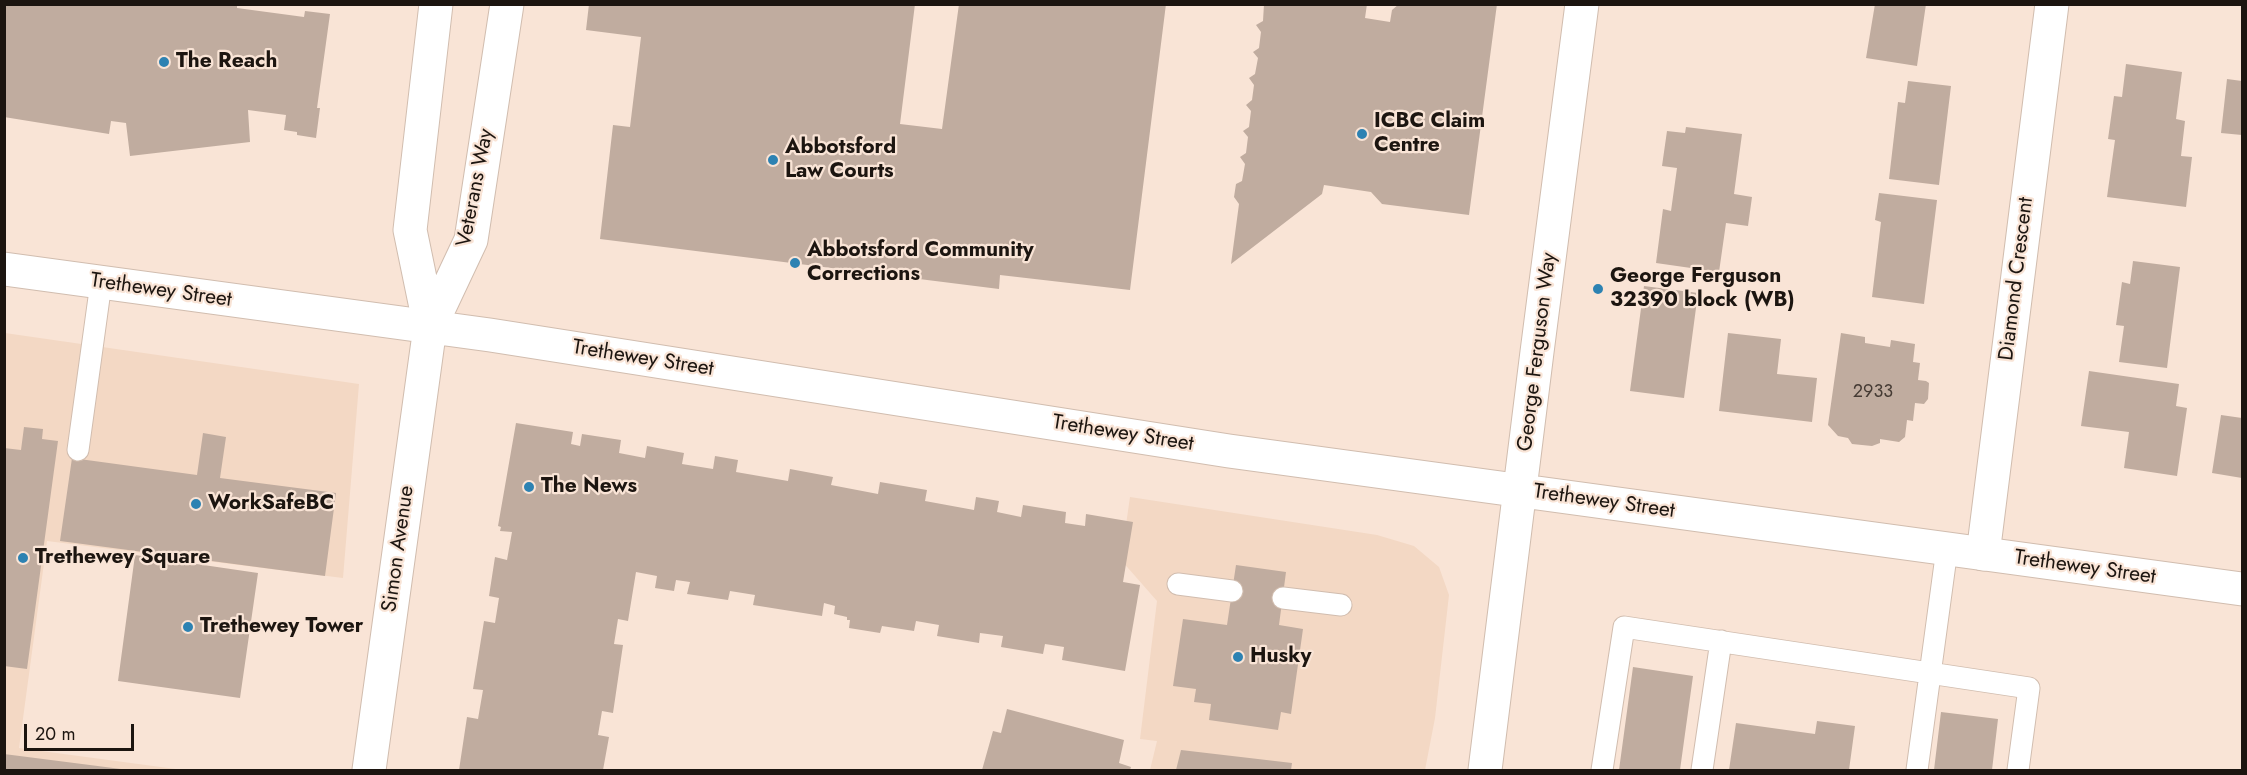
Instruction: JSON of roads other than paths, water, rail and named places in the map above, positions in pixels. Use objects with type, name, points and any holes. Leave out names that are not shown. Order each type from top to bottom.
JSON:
[{"type":"main road","points":[[430,327],[410,230],[436,4]]},
{"type":"main road","name":"Veterans Way","points":[[430,327],[471,240],[507,4]]},
{"type":"main road","name":"George Ferguson Way","points":[[1485,771],[1582,4]]},
{"type":"main road","name":"Diamond Crescent","points":[[1983,554],[2052,4]]},
{"type":"main road","name":"Trethewey Street","points":[[4,269],[430,327],[1196,446],[2242,589]]},
{"type":"main road","name":"Simon Avenue","points":[[369,771],[430,327]]},
{"type":"lane","points":[[78,450],[100,283]]},
{"type":"lane","points":[[1917,771],[1947,549]]},
{"type":"lane","points":[[1178,584],[1232,591]]},
{"type":"lane","points":[[1283,598],[1341,605]]},
{"type":"lane","points":[[1602,771],[1624,627],[2029,688],[2018,771]]},
{"type":"lane","points":[[1702,771],[1721,641]]},
{"type":"place","name":"The Reach","points":[[164,62]]},
{"type":"place","name":"ICBC Claim Centre","points":[[1362,134]]},
{"type":"place","name":"Abbotsford Law Courts","points":[[773,160]]},
{"type":"place","name":"Abbotsford Community Corrections","points":[[795,263]]},
{"type":"place","name":"George Ferguson 32390 block (WB)","points":[[1598,289]]},
{"type":"place","name":"The News","points":[[529,487]]},
{"type":"place","name":"WorkSafeBC","points":[[196,504]]},
{"type":"place","name":"Trethewey Square","points":[[23,558]]},
{"type":"place","name":"Trethewey Tower","points":[[188,627]]},
{"type":"place","name":"Husky","points":[[1238,657]]}]
